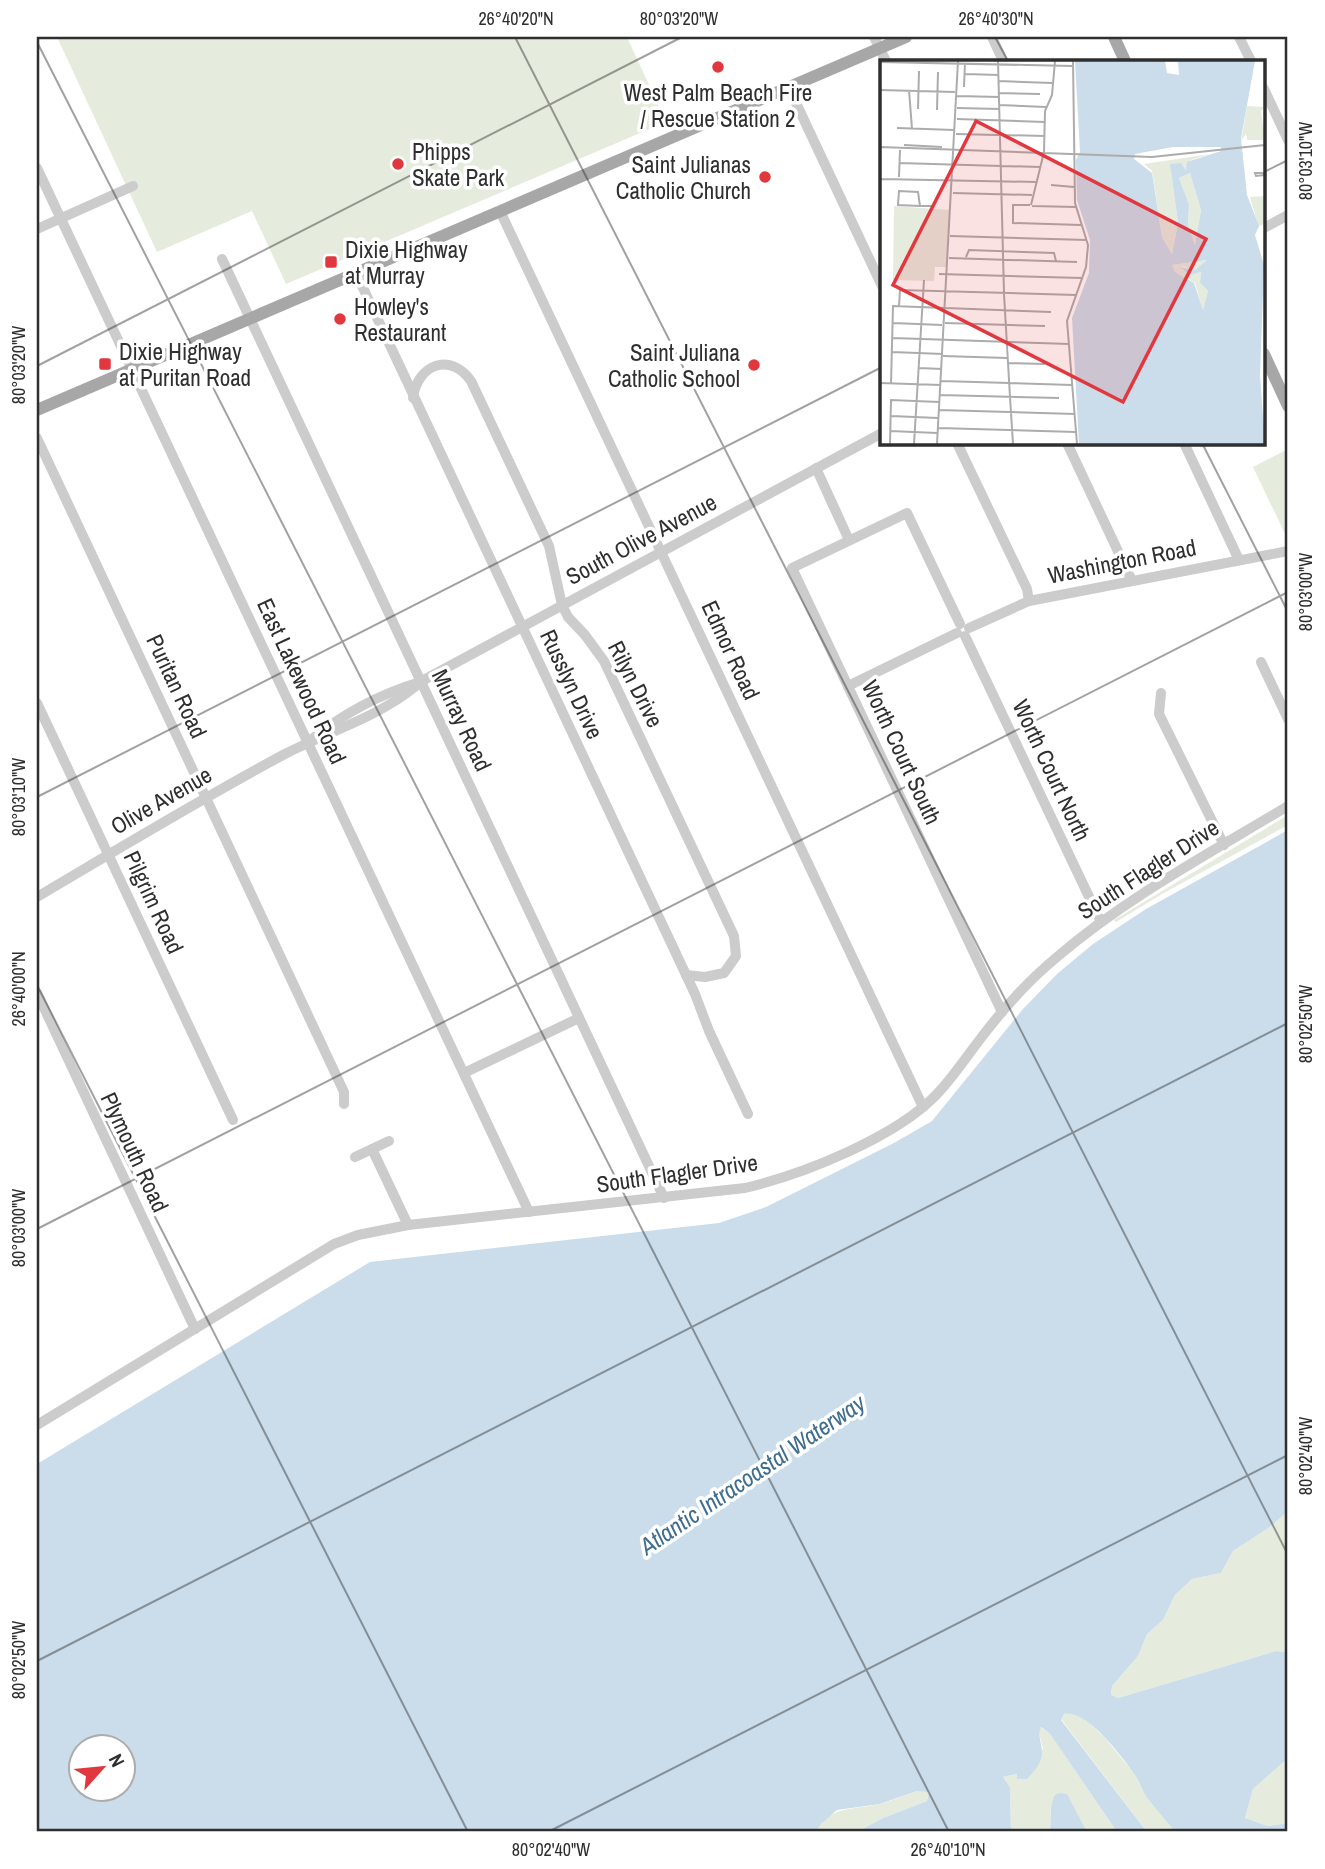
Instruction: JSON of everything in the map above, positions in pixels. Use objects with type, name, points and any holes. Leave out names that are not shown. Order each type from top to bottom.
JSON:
[{"type":"main road","points":[[37,410],[789,88],[877,42],[906,37]]},
{"type":"main road","points":[[1114,37],[1125,60]]},
{"type":"main road","points":[[1266,358],[1288,406]]},
{"type":"street","points":[[992,37],[1003,60]]},
{"type":"street","points":[[1239,37],[1250,60]]},
{"type":"street","points":[[877,42],[886,60]]},
{"type":"street","points":[[789,88],[880,282]]},
{"type":"street","points":[[1266,93],[1288,140]]},
{"type":"street","name":"East Lakewood Road","points":[[37,168],[529,1212]]},
{"type":"street","points":[[37,229],[132,186]]},
{"type":"street","name":"Edmor Road","points":[[500,211],[923,1107]]},
{"type":"street","points":[[1266,227],[1288,215]]},
{"type":"street","name":"Murray Road","points":[[222,259],[664,1198]]},
{"type":"street","name":"Russlyn Drive","points":[[356,273],[686,975],[748,1114]]},
{"type":"street","name":"Rilyn Drive","points":[[413,398],[418,380],[434,366],[455,367],[471,381],[550,546],[562,605],[568,617],[604,661],[736,943],[736,956],[724,973],[705,977],[686,975]]},
{"type":"street","name":"South Olive Avenue","points":[[420,682],[880,434]]},
{"type":"street","name":"Puritan Road","points":[[37,438],[344,1092],[344,1104]]},
{"type":"street","points":[[957,444],[1027,589],[1029,601]]},
{"type":"street","points":[[1067,444],[1132,581]]},
{"type":"street","points":[[1184,444],[1239,560]]},
{"type":"street","points":[[816,468],[849,540]]},
{"type":"street","name":"Worth Court North","points":[[849,540],[907,513],[1101,922]]},
{"type":"street","name":"Worth Court South","points":[[849,540],[792,568],[1002,1012]]},
{"type":"street","name":"Washington Road","points":[[848,686],[1029,601],[1288,551]]},
{"type":"street","points":[[1261,662],[1288,719]]},
{"type":"street","name":"Olive Avenue","points":[[37,897],[206,797],[308,742],[335,733],[401,698],[420,682]]},
{"type":"street","points":[[1161,693],[1160,714],[1224,845]]},
{"type":"street","name":"Pilgrim Road","points":[[37,703],[233,1119]]},
{"type":"street","name":"South Flagler Drive","points":[[37,1425],[334,1244],[358,1235],[408,1225],[745,1188],[795,1174],[893,1129],[939,1092],[1002,1012],[1054,959],[1101,922],[1288,806]]},
{"type":"street","name":"Plymouth Road","points":[[37,993],[195,1329]]},
{"type":"street","points":[[464,1073],[579,1018]]},
{"type":"street","points":[[355,1157],[389,1141]]},
{"type":"street","points":[[372,1149],[408,1225]]},
{"type":"shaded area","points":[[57,37],[627,37],[666,122],[286,284],[252,211],[157,252]]},
{"type":"shaded area","points":[[1288,449],[1288,537],[1287,538],[1253,467]]},
{"type":"shaded area","points":[[1288,815],[1288,825],[1116,922],[1114,920]]},
{"type":"shaded area","points":[[1288,1511],[1288,1652],[1276,1651],[1118,1698],[1111,1696],[1112,1686],[1138,1656],[1147,1634],[1163,1620],[1175,1595],[1192,1579],[1221,1573],[1233,1551],[1270,1527]]},
{"type":"shaded area","points":[[1070,1712],[1083,1717],[1105,1738],[1136,1776],[1146,1796],[1175,1832],[1147,1832],[1061,1719],[1064,1714]]},
{"type":"shaded area","points":[[1040,1727],[1050,1734],[1117,1832],[1087,1832],[1081,1822],[1051,1808],[1050,1832],[1011,1832],[1010,1787],[1003,1777],[1018,1774],[1043,1749]]},
{"type":"shaded area","points":[[1288,1758],[1288,1823],[1268,1826],[1245,1818],[1253,1789]]},
{"type":"shaded area","points":[[917,1791],[929,1791],[927,1801],[883,1818],[857,1832],[816,1832],[828,1817],[843,1810],[880,1804]]},
{"type":"water","name":"Atlantic Intracoastal Waterway","points":[[1288,830],[1288,1511],[1270,1527],[1233,1551],[1221,1573],[1192,1579],[1175,1595],[1163,1620],[1147,1634],[1138,1656],[1112,1686],[1111,1695],[1118,1698],[1276,1651],[1288,1652],[1288,1758],[1253,1789],[1245,1818],[1268,1826],[1288,1823],[1288,1832],[1175,1832],[1148,1799],[1129,1767],[1103,1736],[1083,1719],[1073,1714],[1064,1714],[1061,1720],[1147,1832],[1117,1832],[1050,1734],[1041,1727],[1039,1734],[1042,1755],[1034,1771],[1027,1779],[1017,1779],[1017,1774],[1003,1777],[1010,1787],[1011,1832],[857,1832],[883,1818],[927,1801],[929,1792],[917,1791],[880,1804],[837,1810],[816,1832],[37,1832],[37,1464],[370,1262],[719,1223],[766,1207],[932,1121],[1023,1009],[1057,974],[1093,944],[1146,909]]},
{"type":"water","points":[[1059,1793],[1067,1794],[1087,1832],[1050,1832],[1051,1808],[1054,1796]]},
{"type":"place","name":"West Palm Beach Fire / Rescue Station 2","points":[[718,67]]},
{"type":"place","name":"Phipps Skate Park","points":[[398,164]]},
{"type":"place","name":"Saint Julianas Catholic Church","points":[[765,177]]},
{"type":"place","name":"Dixie Highway at Murray","points":[[331,262]]},
{"type":"place","name":"Howley's Restaurant","points":[[340,319]]},
{"type":"place","name":"Dixie Highway at Puritan Road","points":[[105,364]]},
{"type":"place","name":"Saint Juliana Catholic School","points":[[754,365]]}]
